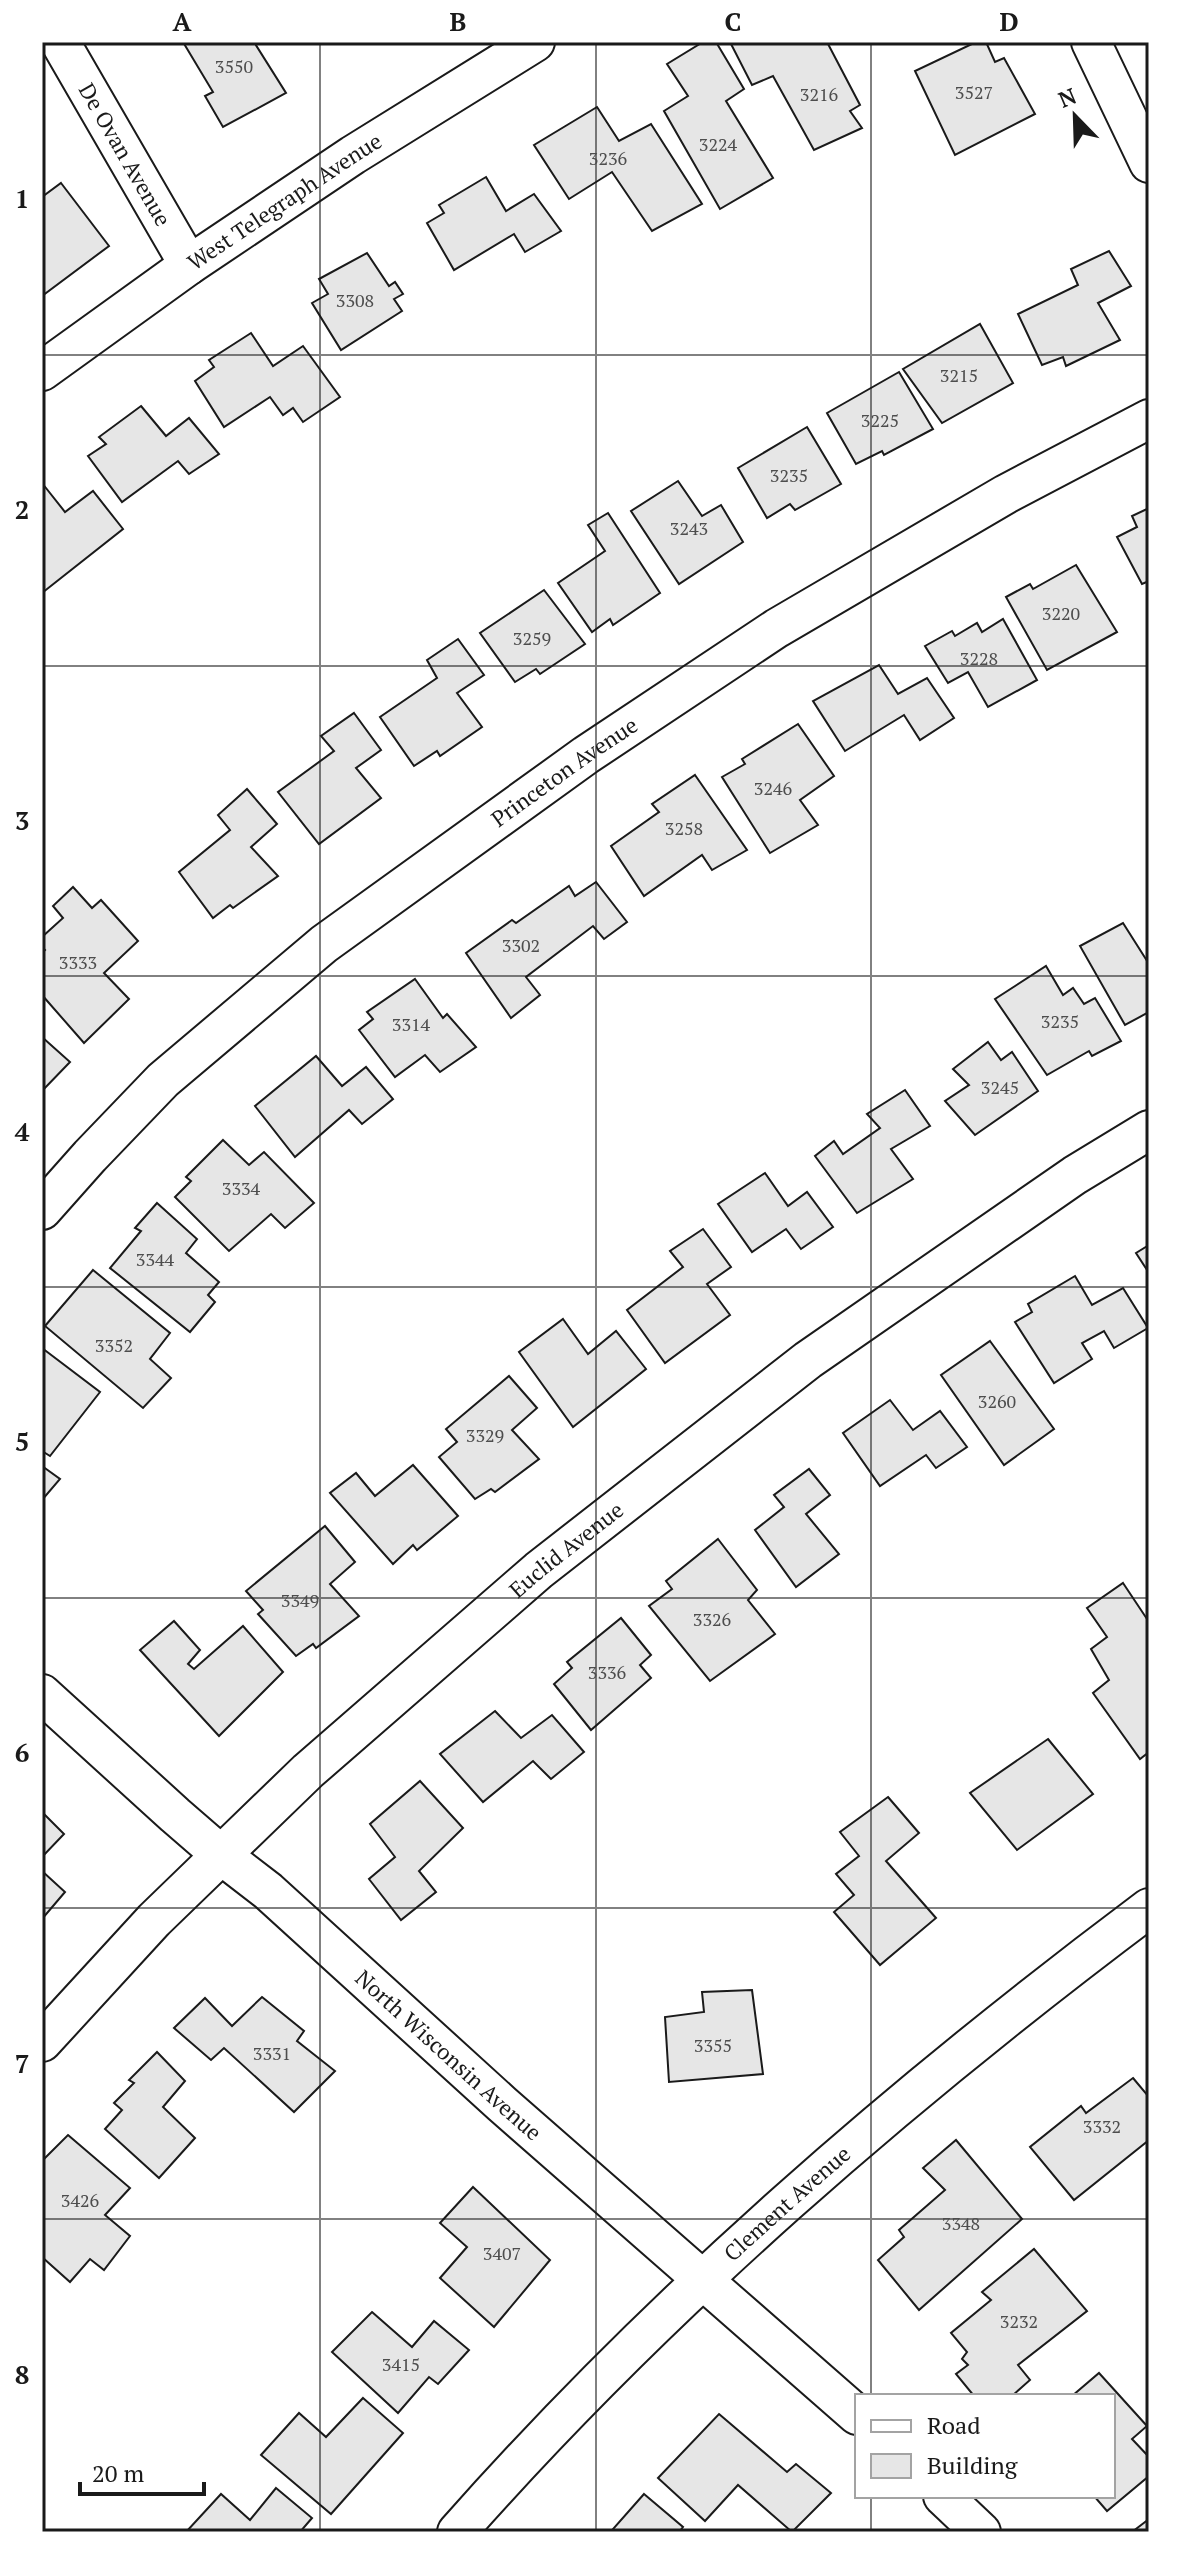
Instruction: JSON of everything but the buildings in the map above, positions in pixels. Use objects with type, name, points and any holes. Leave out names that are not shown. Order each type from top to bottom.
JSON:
[{"type":"street","name":"De Ovan Avenue","points":[[60,42],[189,265]]},
{"type":"street","name":"West Telegraph Avenue","points":[[42,371],[189,265],[353,155],[535,42]]},
{"type":"street","points":[[1091,42],[1149,163]]},
{"type":"street","name":"Princeton Avenue","points":[[42,1210],[163,1080],[324,944],[586,755],[777,628],[1006,494],[1149,419]]},
{"type":"street","name":"Euclid Avenue","points":[[42,2042],[154,1920],[220,1854],[308,1771],[539,1570],[796,1369],[1075,1175],[1149,1130]]},
{"type":"street","name":"North Wisconsin Avenue","points":[[42,1694],[855,2413]]},
{"type":"street","name":"Clement Avenue","points":[[457,2532],[614,2366],[742,2242],[1032,1995],[1149,1908]]},
{"type":"street","points":[[945,2498],[981,2532]]}]
